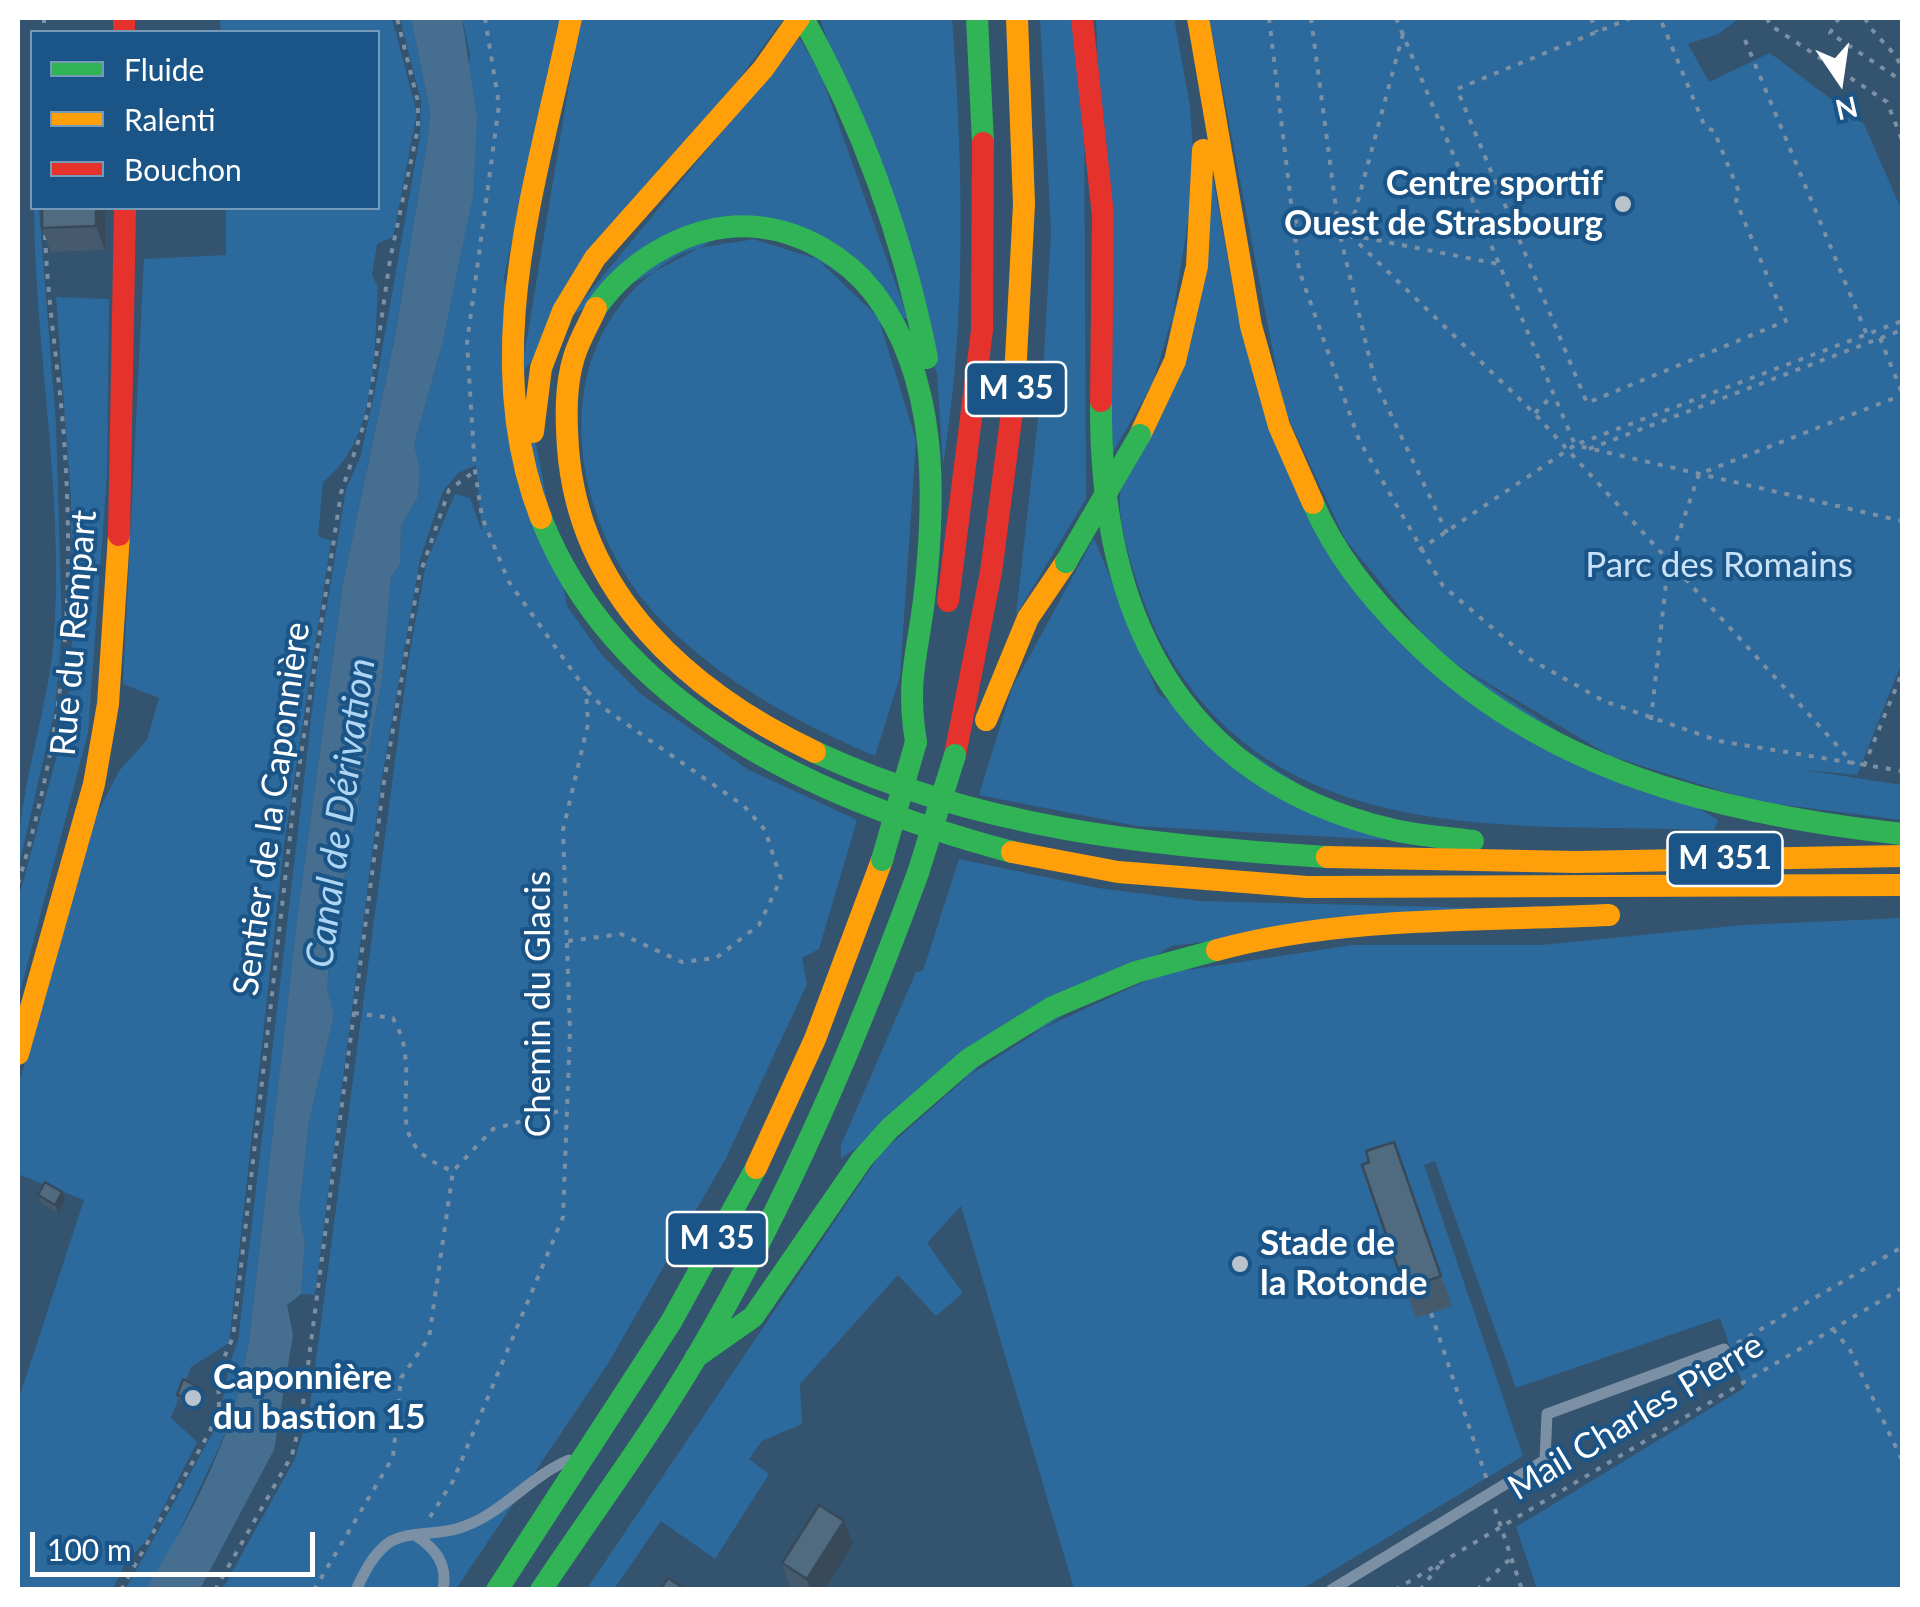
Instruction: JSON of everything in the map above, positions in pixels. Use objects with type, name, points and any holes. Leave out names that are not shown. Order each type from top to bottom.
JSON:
[{"type":"main road","points":[[571,18],[519,268],[509,340],[508,385],[517,453],[553,546],[594,616],[678,703],[820,789],[906,824],[992,848],[1130,876],[1292,890],[1902,889]]},
{"type":"main road","points":[[542,516],[533,399],[538,367],[555,320],[596,254],[773,60],[801,18],[824,53],[869,150],[898,230],[932,384],[926,422],[928,540],[924,600],[908,685],[916,742]]},
{"type":"main road","name":"M 35","points":[[497,1590],[672,1321],[766,1148],[848,965],[882,860],[945,620],[971,446],[984,296],[984,133],[977,18]]},
{"type":"main road","name":"M 35","points":[[541,1590],[696,1357],[805,1155],[848,1060],[918,873],[955,755],[984,627],[1013,427],[1027,216],[1026,131],[1017,18]]},
{"type":"main road","points":[[1082,18],[1100,144],[1104,244],[1101,452],[1109,528],[1130,607],[1164,682],[1214,739],[1282,785],[1378,826],[1595,861]]},
{"type":"main road","points":[[1198,18],[1244,298],[1278,425],[1323,524],[1353,571],[1402,633],[1502,719],[1577,759],[1717,808],[1902,834]]},
{"type":"main road","points":[[955,755],[981,735],[1003,670],[1028,618],[1066,562],[1140,435],[1175,361],[1197,266],[1204,51]]},
{"type":"main road","name":"Rue du Rempart","points":[[18,1054],[94,784],[108,704],[122,482],[125,210]]},
{"type":"main road","points":[[926,422],[916,374],[893,319],[849,266],[791,234],[740,226],[712,228],[686,236],[648,257],[629,272],[596,312],[572,364],[563,430],[565,462],[580,523],[602,572],[648,637],[712,689],[777,732],[915,793],[1043,829],[1137,843],[1389,860],[1595,861]]},
{"type":"main road","name":"M 351","points":[[1595,861],[1902,856]]},
{"type":"main road","points":[[1713,910],[1852,903],[1902,889]]},
{"type":"main road","points":[[696,1357],[749,1322],[854,1165],[914,1104],[986,1047],[1070,996],[1150,964],[1236,943],[1338,930],[1634,914]]},
{"type":"lane","points":[[1331,1590],[1545,1460],[1547,1414],[1724,1348]]},
{"type":"lane","points":[[356,1590],[370,1564],[390,1542],[457,1529],[488,1514],[544,1470],[588,1452]]},
{"type":"lane","points":[[416,1535],[436,1550],[446,1575],[443,1590]]},
{"type":"path","name":"Sentier de la Caponnière","points":[[121,1590],[210,1431],[219,1408],[218,1372],[234,1337],[297,782],[342,493],[368,412],[390,260],[418,128],[418,102],[396,18]]},
{"type":"path","points":[[486,18],[499,105],[467,343],[474,472],[482,517],[510,582],[586,690],[605,709],[744,806],[765,830],[782,879],[759,925],[716,958],[682,962],[621,934],[567,942]]},
{"type":"path","points":[[1269,18],[1290,220],[1299,270],[1358,440],[1443,586],[1528,658],[1604,701],[1651,720],[1718,742],[1902,771]]},
{"type":"path","points":[[1311,18],[1339,231],[1376,380],[1448,532]]},
{"type":"path","points":[[1396,18],[1575,446]]},
{"type":"path","points":[[1591,18],[1596,32]]},
{"type":"path","points":[[1631,18],[1457,89],[1587,404],[1786,321],[1736,201],[1740,192],[1714,131],[1705,127],[1660,18]]},
{"type":"path","points":[[1766,18],[1770,25],[1887,102],[1902,140]]},
{"type":"path","points":[[1839,18],[1830,33],[1902,80]]},
{"type":"path","points":[[1865,18],[1873,35],[1896,54],[1902,69]]},
{"type":"path","points":[[1349,234],[1403,34]]},
{"type":"path","points":[[1745,40],[1867,335]]},
{"type":"path","points":[[1290,220],[1498,264]]},
{"type":"path","points":[[18,884],[47,774],[63,692],[68,633],[64,442],[45,222]]},
{"type":"path","points":[[1349,234],[1534,414],[1854,764]]},
{"type":"path","points":[[1419,550],[1566,450],[1902,321]]},
{"type":"path","points":[[1589,449],[1902,330]]},
{"type":"path","points":[[1651,720],[1668,565],[1699,474],[1902,394],[1877,331]]},
{"type":"path","points":[[1534,414],[1552,395]]},
{"type":"path","points":[[1575,446],[1902,521]]},
{"type":"path","points":[[215,1590],[292,1455],[323,1266],[353,1013],[418,577],[449,490],[474,472]]},
{"type":"path","points":[[1864,766],[1902,673]]},
{"type":"path","name":"Chemin du Glacis","points":[[416,1535],[453,1482],[563,1218],[570,1031],[563,830],[588,724],[586,690]]},
{"type":"path","points":[[353,1013],[393,1018],[404,1045],[404,1120],[409,1138],[421,1156],[454,1171]]},
{"type":"path","points":[[314,1590],[393,1456],[401,1378],[429,1338],[454,1171],[493,1129],[566,1109]]},
{"type":"path","points":[[1724,1348],[1760,1333],[1902,1247]]},
{"type":"path","name":"Mail Charles Pierre","points":[[1395,1590],[1902,1288]]},
{"type":"path","points":[[1431,1313],[1522,1590]]},
{"type":"path","points":[[1833,1329],[1850,1350],[1902,1460]]},
{"type":"path","points":[[1476,1590],[1511,1558]]},
{"type":"path","points":[[1420,1590],[1444,1560]]},
{"type":"green space","points":[[220,18],[392,18],[417,113],[393,237],[377,244],[372,275],[378,287],[373,366],[364,419],[341,464],[323,482],[318,536],[331,541],[284,845],[229,1343],[191,1367],[171,1418],[197,1442],[148,1538],[124,1565],[113,1589],[18,1590],[18,1401],[84,1200],[18,1174],[18,1087],[95,818],[119,771],[147,740],[159,698],[123,684],[144,259],[226,255],[226,210],[380,210],[380,30],[221,30]]},
{"type":"green space","points":[[400,18],[411,18],[430,111],[428,137],[395,335],[343,583],[298,911],[249,1341],[236,1405],[170,1551],[145,1589],[125,1590],[215,1429],[238,1342],[318,660],[346,489],[360,458],[374,395],[420,136],[421,101]]},
{"type":"green space","points":[[462,18],[561,18],[504,277],[567,606],[602,655],[641,694],[747,769],[857,820],[819,949],[802,958],[807,984],[726,1158],[609,1362],[456,1589],[222,1590],[295,1459],[309,1413],[408,663],[426,563],[455,494],[470,498],[482,532],[476,465],[458,473],[443,491],[420,559],[381,783],[315,1295],[301,1294],[305,1242],[299,1213],[309,1122],[334,1015],[327,989],[330,952],[382,680],[391,578],[400,564],[401,526],[418,497],[420,469],[414,445],[441,349],[470,54]]},
{"type":"green space","points":[[580,18],[784,18],[521,375]]},
{"type":"green space","points":[[820,18],[952,18],[961,242],[956,354],[943,465],[937,374]]},
{"type":"green space","points":[[1040,18],[1074,18],[1084,75],[1086,499],[1016,615],[1043,375],[1051,232]]},
{"type":"green space","points":[[1096,18],[1174,18],[1190,106],[1195,179],[1165,362],[1112,454]]},
{"type":"green space","name":"Parc des Romains","points":[[1209,18],[1740,18],[1718,34],[1688,44],[1709,82],[1770,53],[1864,124],[1902,211],[1902,662],[1857,775],[1805,770],[1902,785],[1902,820],[1753,801],[1582,747],[1438,653],[1345,539],[1284,409]]},
{"type":"green space","points":[[799,38],[819,70],[909,321],[756,218],[570,316]]},
{"type":"green space","points":[[1213,178],[1238,316],[1375,616],[1718,820],[1714,830],[1557,827],[1403,812],[1331,791],[1266,758],[1208,709],[1161,641],[1147,611],[1127,550],[1120,497],[1127,462]]},
{"type":"green space","points":[[34,210],[39,210],[56,424],[62,629],[55,709],[18,870],[23,807],[48,683],[55,621],[55,518]]},
{"type":"green space","points":[[753,239],[817,259],[878,317],[916,440],[900,677],[875,756],[763,700],[687,645],[630,581],[604,534],[588,483],[581,431],[586,380],[604,332],[634,289],[679,255]]},
{"type":"green space","points":[[56,297],[109,299],[107,475],[88,733],[18,1000],[18,901],[62,736],[72,672],[71,499]]},
{"type":"green space","points":[[1094,538],[1158,694],[1386,840],[1137,826],[979,795],[1012,688]]},
{"type":"green space","points":[[959,859],[1098,888],[1200,901],[1477,908],[1171,946],[841,1158],[841,1145],[916,972],[923,971]]},
{"type":"green space","points":[[1902,918],[1902,1589],[1537,1589],[1516,1527],[1744,1388],[1720,1318],[1516,1388],[1435,1161],[1424,1165],[1523,1456],[1302,1589],[1074,1589],[961,1206],[927,1243],[963,1293],[936,1316],[898,1275],[800,1384],[802,1424],[762,1441],[749,1459],[769,1474],[715,1559],[661,1521],[614,1589],[586,1590],[881,1153],[1000,1048],[1161,974],[1353,945],[1541,945],[1743,925]]},
{"type":"water","name":"Canal de Dérivation","points":[[411,18],[462,18],[477,117],[473,196],[441,349],[414,445],[420,469],[418,497],[401,526],[400,564],[391,578],[382,680],[330,952],[327,989],[334,1015],[309,1122],[299,1213],[305,1242],[301,1294],[287,1305],[293,1335],[274,1450],[200,1589],[145,1589],[184,1524],[217,1456],[236,1401],[249,1341],[298,911],[343,583],[395,336],[428,137],[430,111]]},
{"type":"building","points":[[42,210],[96,210],[96,226],[42,228]]},
{"type":"building","points":[[1394,1142],[1441,1276],[1405,1289],[1362,1165],[1369,1162],[1366,1151]]},
{"type":"building","points":[[45,1182],[62,1192],[55,1205],[38,1195]]},
{"type":"building","points":[[183,1379],[202,1389],[195,1400],[177,1395]]},
{"type":"building","points":[[819,1505],[844,1521],[807,1579],[782,1563]]},
{"type":"building","points":[[668,1578],[686,1590],[660,1590]]},
{"type":"traffic: fast","points":[[803,18],[844,100],[878,183],[906,269],[927,358]]},
{"type":"traffic: fast","points":[[977,18],[983,143]]},
{"type":"traffic: fast","points":[[596,308],[646,258],[689,237],[734,227],[775,230],[822,248],[850,268],[874,293],[911,363],[928,440],[928,561],[912,686],[916,742]]},
{"type":"traffic: fast","points":[[1101,401],[1104,477],[1115,548],[1134,614],[1163,673],[1203,725],[1253,769],[1315,804],[1390,829],[1473,841]]},
{"type":"traffic: fast","points":[[1066,562],[1140,435]]},
{"type":"traffic: fast","points":[[1313,503],[1343,558],[1396,623],[1463,684],[1518,722],[1577,753],[1702,798],[1767,814],[1902,834]]},
{"type":"traffic: fast","points":[[541,518],[575,586],[620,645],[674,696],[734,739],[800,776],[870,806],[1012,852]]},
{"type":"traffic: fast","points":[[882,860],[916,742]]},
{"type":"traffic: fast","points":[[815,752],[939,799],[1065,829],[1195,847],[1327,857]]},
{"type":"traffic: fast","points":[[918,873],[955,755]]},
{"type":"traffic: fast","points":[[541,1590],[679,1386],[730,1298],[790,1180],[845,1058],[918,873]]},
{"type":"traffic: fast","points":[[696,1357],[753,1317],[862,1159],[890,1128],[969,1059],[1051,1008],[1136,972],[1217,950]]},
{"type":"traffic: fast","points":[[497,1590],[671,1322],[756,1168]]},
{"type":"traffic: slow","points":[[541,518],[523,456],[514,394],[513,331],[530,205],[571,18]]},
{"type":"traffic: slow","points":[[533,432],[541,368],[563,311],[595,258],[763,69],[799,18]]},
{"type":"traffic: slow","points":[[1014,397],[1024,204],[1017,18]]},
{"type":"traffic: slow","points":[[1198,18],[1251,326],[1279,426],[1313,503]]},
{"type":"traffic: slow","points":[[1140,435],[1175,361],[1197,266],[1203,150]]},
{"type":"traffic: slow","points":[[596,308],[574,357],[567,414],[577,501],[594,549],[618,593],[648,633],[684,668],[725,700],[815,752]]},
{"type":"traffic: slow","points":[[18,1054],[94,784],[108,704],[119,535]]},
{"type":"traffic: slow","points":[[986,720],[1028,618],[1066,562]]},
{"type":"traffic: slow","points":[[1012,852],[1118,872],[1307,887],[1902,885]]},
{"type":"traffic: slow","points":[[1327,857],[1576,862],[1902,856]]},
{"type":"traffic: slow","points":[[756,1168],[815,1039],[882,860]]},
{"type":"traffic: slow","points":[[1217,950],[1264,939],[1362,926],[1609,915]]},
{"type":"traffic: jam","points":[[124,18],[124,30]]},
{"type":"traffic: jam","points":[[1082,18],[1103,216],[1101,401]]},
{"type":"traffic: jam","points":[[948,601],[982,330],[983,143]]},
{"type":"traffic: jam","points":[[119,535],[125,210]]},
{"type":"traffic: jam","points":[[955,755],[991,572],[1014,397]]},
{"type":"place","name":"Centre sportif Ouest de Strasbourg","points":[[1623,204]]},
{"type":"place","name":"Stade de la Rotonde","points":[[1240,1264]]},
{"type":"place","name":"Caponnière du bastion 15","points":[[193,1398]]}]
